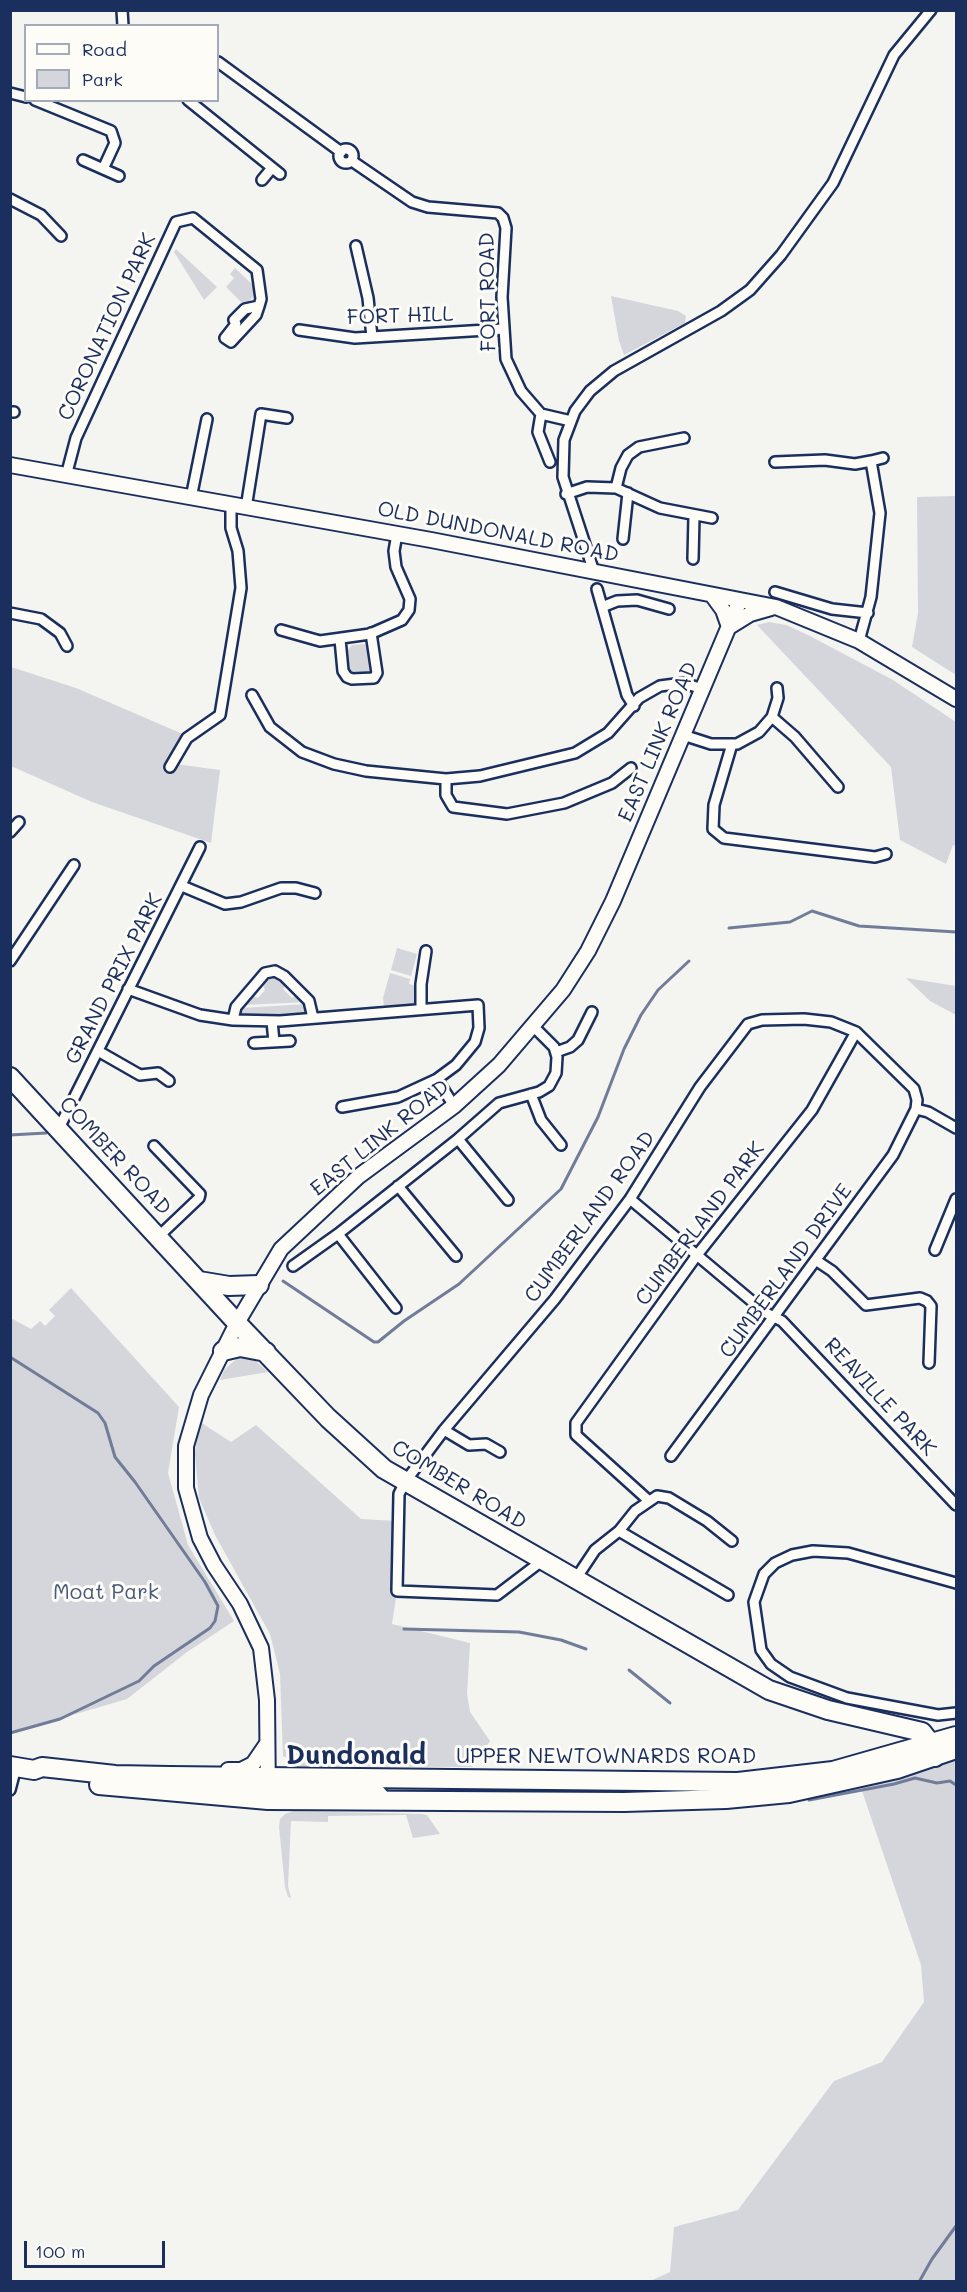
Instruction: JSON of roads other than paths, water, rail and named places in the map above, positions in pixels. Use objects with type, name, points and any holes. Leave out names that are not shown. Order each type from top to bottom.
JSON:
[{"type":"highway","name":"COMBER ROAD","points":[[10,1077],[237,1323],[360,1450],[405,1482],[769,1690],[828,1710],[922,1732],[933,1751]]},
{"type":"highway","points":[[199,1281],[229,1286],[259,1286]]},
{"type":"highway","points":[[223,1351],[240,1347],[266,1352]]},
{"type":"highway","name":"COMBER ROAD","points":[[898,1728],[906,1724],[957,1736]]},
{"type":"highway","points":[[897,1755],[904,1747],[898,1728]]},
{"type":"highway","name":"UPPER NEWTOWNARDS ROAD","points":[[34,1770],[42,1767],[115,1774],[177,1776],[385,1800],[624,1802],[726,1799],[789,1793],[897,1769],[957,1736]]},
{"type":"highway","name":"UPPER NEWTOWNARDS ROAD","points":[[13,1766],[34,1770],[42,1776],[90,1784],[269,1788],[738,1782],[833,1771],[897,1755],[957,1749]]},
{"type":"street","points":[[594,572],[566,494],[562,461],[564,440],[575,411],[590,391],[614,371],[721,311],[750,290],[781,255],[833,183],[894,55],[930,10]]},
{"type":"street","name":"FORT ROAD","points":[[219,63],[341,152],[346,149],[352,152],[352,161],[412,202],[428,207],[498,213],[503,218],[506,228],[502,297],[506,359],[521,391],[541,414]]},
{"type":"street","points":[[40,102],[111,131],[115,143],[103,169]]},
{"type":"street","points":[[190,102],[276,171],[262,180]]},
{"type":"street","points":[[83,160],[119,176]]},
{"type":"street","points":[[10,199],[41,215],[62,236]]},
{"type":"street","name":"CORONATION PARK","points":[[66,476],[76,438],[155,263],[176,222],[193,218],[257,270],[260,283],[259,306]]},
{"type":"street","points":[[356,246],[368,298],[372,337]]},
{"type":"street","name":"FORT HILL","points":[[299,330],[355,338],[503,330]]},
{"type":"street","points":[[246,508],[261,414],[287,418]]},
{"type":"street","points":[[550,462],[538,432],[541,414],[571,421]]},
{"type":"street","points":[[191,498],[207,419]]},
{"type":"street","points":[[616,488],[621,468],[628,455],[639,447],[684,438]]},
{"type":"street","points":[[775,462],[825,460],[855,464],[883,458]]},
{"type":"street","points":[[859,641],[868,613],[880,513],[871,461]]},
{"type":"street","name":"OLD DUNDONALD ROAD","points":[[10,465],[398,534],[776,608],[859,641],[957,699]]},
{"type":"street","points":[[566,494],[587,487],[616,488],[660,508],[712,518]]},
{"type":"street","points":[[622,539],[628,493]]},
{"type":"street","points":[[170,767],[187,738],[220,715],[241,588],[238,551],[231,528],[231,505]]},
{"type":"street","points":[[693,559],[694,516]]},
{"type":"street","points":[[280,630],[320,641],[371,633],[402,620],[409,610],[407,589],[396,567],[394,551],[398,534]]},
{"type":"street","points":[[597,590],[627,695],[634,706]]},
{"type":"street","points":[[775,592],[832,609],[868,613]]},
{"type":"street","points":[[712,595],[723,610],[729,627],[750,614],[776,608]]},
{"type":"street","points":[[602,607],[617,601],[637,600],[669,609]]},
{"type":"street","name":"EAST LINK ROAD","points":[[269,1788],[267,1700],[261,1648],[240,1604],[200,1538],[189,1507],[185,1481],[186,1446],[192,1419],[237,1323],[281,1249],[359,1176],[454,1106],[499,1065],[534,1027],[563,990],[602,925],[740,600]]},
{"type":"street","points":[[10,613],[41,619],[60,633],[67,646]]},
{"type":"street","points":[[340,639],[346,677],[352,680],[374,678],[377,674],[371,633]]},
{"type":"street","points":[[252,695],[270,727],[302,752],[334,764],[366,771],[446,778],[480,776],[575,753],[608,734],[639,698],[675,682],[703,689]]},
{"type":"street","points":[[683,735],[711,744],[732,744],[759,732],[772,717],[778,698],[777,688]]},
{"type":"street","points":[[772,717],[795,737],[838,787]]},
{"type":"street","points":[[732,744],[714,805],[713,829],[724,838],[875,857],[886,854]]},
{"type":"street","points":[[446,778],[446,795],[453,807],[507,814],[564,803],[612,783],[631,768]]},
{"type":"street","points":[[10,832],[19,822]]},
{"type":"street","name":"GRAND PRIX PARK","points":[[59,1128],[201,847]]},
{"type":"street","points":[[10,961],[74,865]]},
{"type":"street","points":[[182,886],[225,904],[241,902],[281,888],[296,888],[315,893]]},
{"type":"street","points":[[421,1008],[421,984],[426,951]]},
{"type":"street","points":[[233,1020],[236,1006],[265,973],[274,970],[284,976],[309,1001],[313,1018]]},
{"type":"street","points":[[128,989],[200,1015],[233,1020],[272,1021],[478,1005],[479,1028],[475,1042],[456,1065],[437,1079],[398,1097],[342,1107]]},
{"type":"street","points":[[556,1052],[567,1049],[578,1040],[592,1012]]},
{"type":"street","name":"CUMBERLAND ROAD","points":[[405,1482],[444,1430],[555,1299],[630,1199],[700,1088],[748,1024],[762,1020],[804,1019],[831,1022],[856,1032]]},
{"type":"street","points":[[272,1021],[274,1042]]},
{"type":"street","points":[[293,1266],[338,1234],[458,1139],[499,1103],[531,1095],[549,1086],[556,1073],[556,1052],[548,1039],[534,1027]]},
{"type":"street","points":[[856,1032],[914,1089],[917,1105],[957,1128]]},
{"type":"street","name":"CUMBERLAND PARK","points":[[648,1500],[576,1435],[576,1423],[697,1255],[812,1110],[856,1032]]},
{"type":"street","points":[[254,1043],[290,1041]]},
{"type":"street","points":[[98,1051],[140,1075],[158,1073],[169,1081]]},
{"type":"street","points":[[437,1079],[454,1106]]},
{"type":"street","points":[[531,1095],[541,1120],[561,1145]]},
{"type":"street","name":"CUMBERLAND DRIVE","points":[[671,1456],[893,1155],[917,1105]]},
{"type":"street","points":[[458,1139],[508,1200]]},
{"type":"street","points":[[154,1146],[201,1194],[158,1237]]},
{"type":"street","points":[[398,1186],[456,1256]]},
{"type":"street","name":"REAVILLE PARK","points":[[630,1199],[782,1322],[957,1505]]},
{"type":"street","points":[[935,1250],[957,1199]]},
{"type":"street","points":[[338,1234],[396,1308]]},
{"type":"street","points":[[817,1261],[832,1271],[866,1305],[920,1298],[927,1301],[931,1306],[929,1363]]},
{"type":"street","points":[[444,1430],[469,1445],[486,1444],[500,1452]]},
{"type":"street","points":[[405,1482],[399,1494],[397,1591],[497,1595],[543,1560]]},
{"type":"street","points":[[575,1580],[595,1550],[619,1531],[635,1511],[657,1496],[669,1498],[707,1521],[732,1541]]},
{"type":"street","points":[[619,1531],[728,1595]]},
{"type":"street","points":[[957,1583],[848,1553],[813,1551],[792,1555],[775,1563],[764,1574],[754,1602],[761,1650],[771,1664],[790,1677],[847,1698],[939,1715],[957,1713]]},
{"type":"street","points":[[177,1776],[197,1770],[246,1768],[256,1762],[267,1743]]},
{"type":"street","points":[[10,1790],[13,1766]]},
{"type":"waterway","points":[[729,928],[790,922],[812,911],[859,926],[956,932]]},
{"type":"waterway","points":[[283,1281],[374,1342],[378,1342],[404,1321],[459,1284],[561,1189],[598,1117],[624,1049],[641,1015],[658,990],[689,961]]},
{"type":"waterway","points":[[10,1135],[46,1133]]},
{"type":"waterway","points":[[10,1357],[98,1413],[105,1423],[115,1457],[205,1582],[218,1606],[215,1621],[210,1628],[154,1666],[139,1681],[60,1719],[10,1733]]},
{"type":"waterway","points":[[404,1629],[519,1632],[561,1640],[586,1649]]},
{"type":"waterway","points":[[629,1670],[670,1703]]},
{"type":"waterway","points":[[809,1800],[915,1778],[937,1783],[950,1781],[956,1785]]},
{"type":"waterway","points":[[919,2282],[932,2259],[956,2226]]},
{"type":"district","name":"Dundonald","points":[[356,1756]]},
{"type":"park label","name":"Moat Park","points":[[106,1593]]}]
